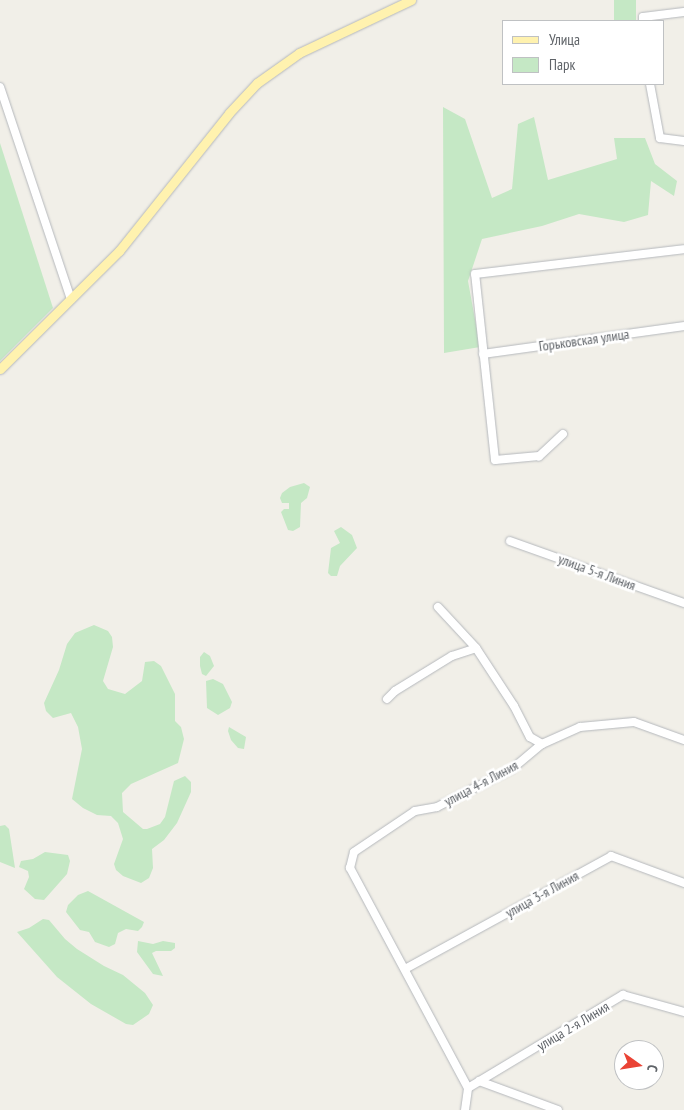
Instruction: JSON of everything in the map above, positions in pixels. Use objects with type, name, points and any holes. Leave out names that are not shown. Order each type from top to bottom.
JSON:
[{"type":"main road","points":[[0,369],[119,251],[229,113],[257,83],[299,53],[411,0]]},
{"type":"street","points":[[643,20],[643,18],[684,12]]},
{"type":"street","points":[[650,85],[660,138],[684,141]]},
{"type":"street","points":[[0,87],[71,299]]},
{"type":"street","points":[[563,434],[539,456],[495,460],[475,274],[684,249]]},
{"type":"street","name":"Горьковская улица","points":[[483,354],[684,326]]},
{"type":"street","name":"улица 5-я Линия","points":[[510,541],[684,603]]},
{"type":"street","points":[[438,607],[476,648],[514,706],[530,737],[542,744]]},
{"type":"street","points":[[387,699],[395,691],[452,656],[476,648]]},
{"type":"street","name":"улица 4-я Линия","points":[[405,969],[350,868],[354,852],[415,811],[437,807],[512,769],[542,744],[580,727],[623,722],[641,724],[684,740]]},
{"type":"street","name":"улица 3-я Линия","points":[[405,969],[611,856],[684,883]]},
{"type":"street","points":[[405,969],[468,1088],[465,1110]]},
{"type":"street","name":"улица 2-я Линия","points":[[468,1088],[623,995],[684,1012]]},
{"type":"street","points":[[479,1081],[558,1110]]},
{"type":"green space","points":[[614,0],[636,0],[636,20],[614,20]]},
{"type":"green space","points":[[443,107],[465,119],[492,198],[512,189],[518,124],[534,117],[548,180],[617,159],[614,138],[645,138],[655,164],[677,181],[674,196],[651,181],[648,215],[624,222],[579,214],[542,226],[482,239],[468,281],[480,347],[444,353]]},
{"type":"green space","points":[[0,143],[53,308],[0,361]]},
{"type":"green space","points":[[304,483],[310,487],[307,498],[301,503],[300,527],[293,531],[288,530],[281,512],[284,509],[289,509],[289,503],[282,503],[280,498],[282,493],[290,487]]},
{"type":"green space","points":[[341,527],[352,535],[357,548],[340,566],[337,576],[331,576],[328,573],[331,548],[340,543],[334,531]]},
{"type":"green space","points":[[94,625],[108,631],[112,637],[113,647],[103,681],[108,689],[125,694],[142,681],[145,662],[154,661],[161,666],[175,694],[175,721],[181,727],[184,739],[178,763],[131,784],[122,793],[123,812],[143,829],[147,829],[160,824],[165,817],[174,781],[185,776],[191,782],[191,792],[177,823],[164,840],[152,849],[153,868],[149,878],[141,883],[123,876],[116,870],[114,864],[123,839],[118,823],[111,816],[97,815],[83,808],[72,799],[82,749],[78,727],[71,713],[53,718],[46,711],[44,703],[59,670],[67,644],[75,633]]},
{"type":"green space","points":[[204,652],[210,656],[214,666],[206,676],[202,674],[200,666],[200,657]]},
{"type":"green space","points":[[213,679],[223,684],[232,702],[230,708],[218,715],[207,708],[206,681]]},
{"type":"green space","points":[[229,727],[246,737],[244,749],[238,748],[231,740],[228,731]]},
{"type":"green space","points":[[5,825],[9,829],[15,868],[0,862],[0,826]]},
{"type":"green space","points":[[45,852],[68,855],[70,861],[67,874],[44,900],[35,899],[24,889],[29,877],[28,871],[19,867],[21,861],[33,859]]},
{"type":"green space","points":[[88,891],[144,922],[142,927],[138,931],[126,929],[118,933],[115,944],[109,947],[95,942],[89,932],[80,930],[66,912],[68,905],[78,895]]},
{"type":"green space","points":[[43,919],[49,920],[65,939],[77,949],[104,966],[123,975],[145,993],[153,1005],[149,1014],[133,1025],[126,1024],[91,1004],[57,977],[17,932],[29,928]]},
{"type":"green space","points":[[138,941],[153,944],[163,941],[175,943],[175,948],[171,951],[156,951],[152,953],[163,976],[153,974],[137,952]]}]
